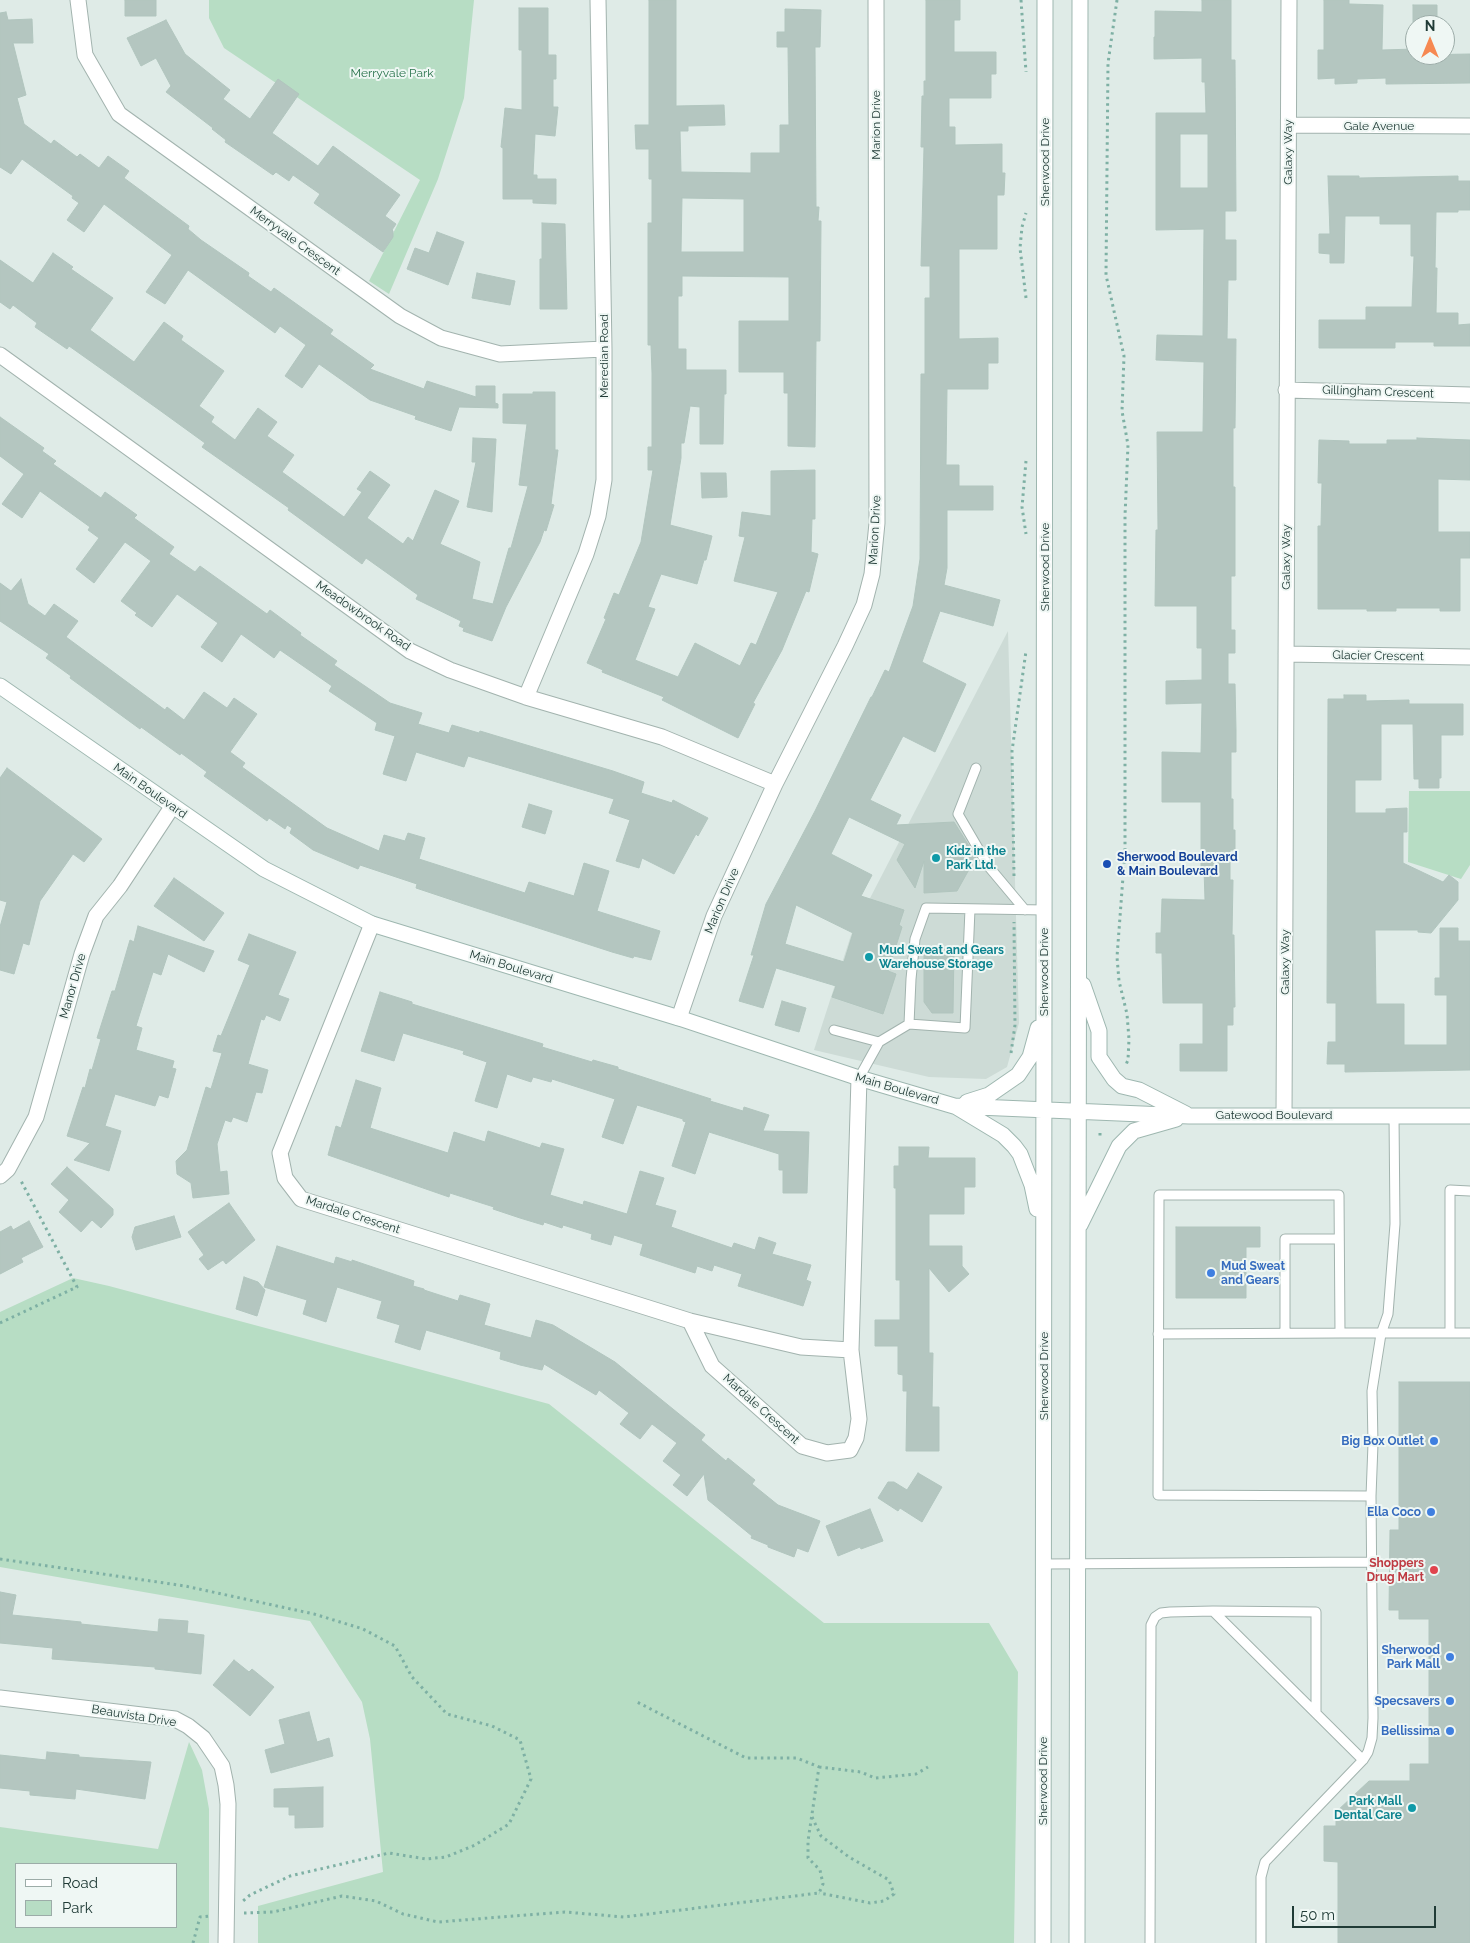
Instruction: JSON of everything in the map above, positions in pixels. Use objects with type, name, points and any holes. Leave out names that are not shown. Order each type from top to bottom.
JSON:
[{"type":"street","name":"Merryvale Crescent","points":[[78,0],[85,55],[118,114],[400,316],[441,338],[500,354],[604,348]]},
{"type":"street","name":"Meredian Road","points":[[526,697],[586,554],[598,516],[604,480],[604,348],[598,0]]},
{"type":"street","name":"Marion Drive","points":[[679,1018],[714,916],[775,784],[864,605],[872,574],[877,523],[876,0]]},
{"type":"street","name":"Sherwood Drive","points":[[1043,1943],[1045,0]]},
{"type":"street","points":[[1077,1943],[1080,0]]},
{"type":"street","name":"Galaxy Way","points":[[1284,1115],[1288,0]]},
{"type":"street","name":"Gale Avenue","points":[[1289,126],[1470,126]]},
{"type":"street","name":"Meadowbrook Road","points":[[0,355],[410,651],[450,670],[526,697],[662,737],[775,784]]},
{"type":"street","name":"Gillingham Crescent","points":[[1286,390],[1470,395]]},
{"type":"street","name":"Glacier Crescent","points":[[1286,654],[1470,657]]},
{"type":"street","name":"Main Boulevard","points":[[0,686],[264,869],[372,924],[679,1018],[859,1078],[954,1106],[1078,1111]]},
{"type":"street","name":"Manor Drive","points":[[4,1173],[36,1117],[82,954],[96,916],[120,886],[172,807]]},
{"type":"street","name":"Mardale Crescent","points":[[372,924],[280,1152],[285,1178],[301,1199],[690,1321],[801,1347],[851,1350]]},
{"type":"street","points":[[1079,975],[1099,1031],[1100,1057],[1114,1079],[1122,1086],[1139,1090],[1190,1116]]},
{"type":"street","points":[[954,1106],[989,1095],[1018,1075],[1030,1057],[1044,1002]]},
{"type":"street","name":"Mardale Crescent","points":[[690,1321],[712,1366],[802,1446],[827,1453],[850,1450],[856,1438],[859,1419],[851,1350],[859,1078]]},
{"type":"street","points":[[954,1106],[1003,1135],[1020,1154],[1032,1185],[1043,1246]]},
{"type":"street","name":"Gatewood Boulevard","points":[[1078,1111],[1190,1116],[1470,1116]]},
{"type":"street","points":[[1078,1229],[1119,1146],[1134,1131],[1190,1116]]},
{"type":"street","name":"Beauvista Drive","points":[[0,1698],[175,1719],[188,1726],[202,1738],[222,1766],[226,1785],[228,1804],[226,1943]]},
{"type":"lane","points":[[976,768],[958,814],[989,866],[1025,910]]},
{"type":"lane","points":[[909,1024],[910,979],[914,939],[926,908],[1045,910]]},
{"type":"lane","points":[[859,1078],[879,1042],[909,1024],[964,1028],[970,909]]},
{"type":"lane","points":[[834,1030],[879,1042]]},
{"type":"lane","points":[[1261,1943],[1261,1877],[1266,1862],[1363,1760],[1368,1752],[1372,1738],[1374,1718],[1371,1496],[1373,1444],[1372,1391],[1382,1334],[1388,1314],[1395,1224],[1394,1115]]},
{"type":"lane","points":[[1450,1334],[1450,1190],[1470,1191]]},
{"type":"lane","points":[[1340,1333],[1339,1195],[1159,1195],[1158,1495],[1371,1496]]},
{"type":"lane","points":[[1285,1334],[1285,1239],[1339,1239]]},
{"type":"lane","points":[[1158,1334],[1470,1333]]},
{"type":"lane","points":[[1044,1564],[1373,1562]]},
{"type":"lane","points":[[1213,1611],[1363,1760]]},
{"type":"lane","points":[[1150,1943],[1151,1625],[1155,1617],[1161,1613],[1213,1611],[1316,1612],[1316,1713]]},
{"type":"path","points":[[1021,0],[1026,79]]},
{"type":"path","points":[[1117,0],[1108,63],[1106,275],[1124,356],[1122,411],[1128,445],[1125,516],[1124,850],[1117,957],[1119,981],[1127,1014],[1129,1039],[1128,1060],[1124,1070]]},
{"type":"path","points":[[1026,301],[1020,248],[1027,204]]},
{"type":"path","points":[[1026,453],[1022,507],[1026,540]]},
{"type":"path","points":[[1014,867],[1012,751],[1026,643]]},
{"type":"path","points":[[1011,1060],[1015,1025],[1014,925]]},
{"type":"path","points":[[1100,1133],[1100,1139]]},
{"type":"path","points":[[0,1324],[77,1287],[21,1180],[4,1173]]},
{"type":"path","points":[[0,1558],[185,1586],[314,1614],[363,1629],[395,1646],[412,1677],[447,1714],[492,1726],[520,1740],[531,1779],[509,1824],[475,1845],[446,1857],[426,1859],[389,1853],[290,1876],[250,1895],[227,1914]]},
{"type":"path","points":[[637,1702],[746,1758],[797,1758],[819,1767],[861,1772],[875,1778],[916,1774],[928,1767]]},
{"type":"path","points":[[819,1767],[808,1858],[820,1870],[823,1884],[819,1893]]},
{"type":"path","points":[[193,1943],[200,1917],[273,1912],[342,1896],[376,1901],[403,1914],[438,1922],[565,1912],[624,1917],[819,1893],[870,1903],[884,1901],[894,1894],[889,1880],[849,1857],[821,1836],[812,1817]]},
{"type":"shaded area","points":[[1008,631],[1019,1023],[1007,1067],[986,1079],[929,1077],[814,1050],[851,935]]},
{"type":"green space","name":"Merryvale Park","points":[[209,0],[474,0],[464,98],[438,179],[389,294],[369,281],[420,180],[224,48],[209,18]]},
{"type":"green space","points":[[1409,791],[1470,791],[1470,865],[1461,879],[1408,862]]},
{"type":"green space","points":[[73,1278],[549,1404],[824,1623],[989,1623],[1018,1672],[1014,1943],[258,1943],[258,1906],[383,1872],[370,1739],[362,1702],[310,1621],[0,1567],[0,1312]]},
{"type":"green space","points":[[189,1742],[202,1770],[209,1809],[209,1943],[0,1943],[0,1827],[158,1849]]},
{"type":"building","points":[[125,0],[156,0],[156,16],[125,16]]},
{"type":"building","points":[[649,0],[676,0],[676,106],[724,105],[725,125],[688,126],[688,131],[680,131],[681,172],[751,173],[751,153],[780,153],[780,125],[789,125],[788,47],[777,47],[777,32],[785,32],[785,9],[821,10],[820,47],[815,47],[816,207],[819,207],[818,221],[821,221],[820,341],[816,341],[815,447],[788,446],[788,393],[784,393],[784,372],[739,372],[739,321],[789,321],[789,277],[682,276],[682,296],[678,296],[678,349],[686,349],[686,370],[726,370],[726,394],[724,394],[723,444],[700,444],[700,407],[690,406],[684,443],[681,443],[681,458],[670,525],[712,536],[697,584],[661,574],[648,607],[655,609],[635,660],[678,677],[695,643],[740,666],[751,643],[756,645],[778,592],[734,581],[745,537],[739,536],[742,512],[771,516],[771,471],[815,470],[815,519],[812,519],[811,552],[818,554],[809,592],[806,591],[782,650],[753,703],[755,704],[738,738],[662,700],[664,697],[602,672],[603,670],[587,663],[606,619],[604,618],[614,593],[619,595],[641,542],[653,470],[648,470],[648,447],[652,447],[651,345],[648,345],[648,223],[652,223],[652,179],[649,179],[649,149],[636,149],[635,125],[649,125]],"holes":[[[682,198],[744,199],[744,252],[681,252]]]},
{"type":"building","points":[[926,0],[960,0],[960,20],[954,20],[954,52],[996,52],[996,74],[991,74],[991,98],[949,98],[949,127],[955,127],[955,145],[1002,144],[1002,173],[1005,173],[1004,195],[997,195],[997,249],[959,249],[959,339],[998,338],[998,363],[988,363],[988,389],[947,389],[946,465],[959,465],[959,486],[993,486],[993,510],[947,510],[947,568],[944,585],[1000,600],[993,626],[940,611],[922,662],[966,684],[935,752],[903,736],[870,800],[901,815],[896,825],[954,822],[976,857],[957,891],[924,893],[924,861],[915,888],[897,860],[905,844],[849,817],[831,854],[872,875],[861,896],[904,910],[899,925],[902,927],[888,971],[896,974],[883,1014],[832,997],[836,986],[776,968],[763,1008],[739,1001],[754,955],[751,955],[766,904],[815,811],[885,670],[889,672],[913,606],[920,559],[921,374],[925,374],[925,298],[930,298],[930,266],[921,266],[924,147],[921,147],[922,96],[924,96],[924,81],[926,81]],"holes":[[[796,905],[853,933],[844,962],[785,944]]]},
{"type":"building","points":[[1202,0],[1231,0],[1231,60],[1235,60],[1236,211],[1225,211],[1225,240],[1236,240],[1236,280],[1228,280],[1227,339],[1236,339],[1235,428],[1233,428],[1235,576],[1231,576],[1231,630],[1235,630],[1235,653],[1228,653],[1228,684],[1235,684],[1236,752],[1231,752],[1231,799],[1233,799],[1235,850],[1230,850],[1230,880],[1233,880],[1232,935],[1234,935],[1235,1007],[1233,1007],[1233,1025],[1227,1025],[1227,1071],[1180,1071],[1180,1044],[1203,1044],[1203,1003],[1163,1003],[1162,953],[1156,953],[1156,933],[1161,933],[1162,899],[1205,900],[1204,869],[1201,869],[1201,802],[1162,802],[1162,752],[1201,753],[1202,703],[1166,704],[1166,681],[1202,680],[1202,648],[1197,648],[1197,606],[1155,606],[1156,530],[1158,530],[1157,432],[1203,432],[1204,362],[1156,360],[1157,335],[1203,336],[1204,229],[1156,230],[1156,113],[1206,113],[1205,82],[1202,82],[1202,58],[1154,59],[1155,11],[1202,12]],"holes":[[[1180,134],[1208,134],[1208,188],[1180,188]]]},
{"type":"building","points":[[1324,0],[1349,0],[1349,4],[1383,5],[1382,50],[1405,49],[1405,65],[1455,65],[1455,54],[1470,54],[1470,83],[1386,84],[1386,78],[1357,79],[1357,83],[1335,84],[1335,78],[1318,79],[1318,50],[1324,50]]},
{"type":"building","points":[[1413,5],[1437,5],[1437,15],[1413,15]]},
{"type":"building","points":[[519,8],[548,8],[548,55],[556,55],[556,79],[553,79],[553,107],[558,107],[555,136],[535,134],[533,175],[537,175],[537,179],[556,179],[556,204],[533,203],[533,199],[503,199],[503,148],[501,147],[505,108],[522,110],[522,50],[519,50]]},
{"type":"building","points":[[6,12],[8,20],[32,19],[33,43],[13,43],[26,95],[17,98],[24,124],[51,144],[54,140],[77,157],[80,154],[99,168],[108,156],[129,171],[124,178],[189,226],[188,229],[201,240],[249,273],[248,276],[271,292],[274,288],[333,330],[330,334],[374,365],[370,369],[424,389],[427,381],[476,397],[476,386],[495,386],[495,403],[498,404],[498,408],[459,407],[451,431],[415,419],[416,416],[370,400],[319,364],[302,388],[285,376],[306,345],[280,326],[275,333],[188,270],[165,304],[146,292],[172,255],[104,204],[84,232],[67,220],[79,203],[72,198],[73,196],[22,159],[11,174],[0,167],[0,13]]},
{"type":"building","points":[[166,20],[185,54],[230,90],[223,99],[250,119],[278,79],[299,94],[272,133],[318,166],[333,146],[400,195],[385,216],[396,224],[392,230],[393,237],[383,252],[314,203],[320,194],[293,175],[289,181],[276,172],[273,175],[225,142],[226,140],[213,128],[166,92],[171,86],[156,58],[141,66],[127,38]]},
{"type":"building","points":[[1328,176],[1359,176],[1359,178],[1458,176],[1458,181],[1470,181],[1470,210],[1436,212],[1435,268],[1437,268],[1436,313],[1458,313],[1458,325],[1470,324],[1470,346],[1434,346],[1434,342],[1395,342],[1395,348],[1319,348],[1319,320],[1366,320],[1366,307],[1412,307],[1414,256],[1411,256],[1411,224],[1380,224],[1380,216],[1345,216],[1344,263],[1330,263],[1330,254],[1319,253],[1319,234],[1330,234]]},
{"type":"building","points":[[542,223],[565,224],[567,309],[540,309]]},
{"type":"building","points":[[437,232],[464,242],[448,285],[407,269],[415,248],[429,253]]},
{"type":"building","points":[[53,253],[73,267],[71,269],[113,298],[90,330],[134,362],[164,322],[183,336],[181,340],[224,371],[199,406],[214,417],[211,422],[235,440],[258,408],[277,422],[267,436],[294,455],[282,472],[344,517],[362,492],[357,489],[370,471],[390,485],[367,518],[403,544],[408,537],[413,541],[435,490],[459,501],[440,544],[480,562],[472,599],[493,604],[528,486],[519,485],[527,424],[503,423],[503,394],[555,392],[555,450],[558,450],[551,504],[554,505],[546,531],[544,530],[540,542],[506,607],[492,641],[463,631],[464,628],[459,626],[461,621],[416,599],[418,595],[366,558],[362,564],[288,510],[289,508],[202,447],[205,443],[69,346],[67,349],[35,327],[37,323],[13,305],[10,309],[0,302],[0,260],[33,283]]},
{"type":"building","points":[[477,273],[515,281],[510,305],[472,298]]},
{"type":"building","points":[[0,417],[44,448],[42,451],[56,461],[53,464],[101,498],[105,492],[137,515],[134,518],[174,547],[169,554],[195,572],[200,566],[267,614],[270,610],[301,633],[300,635],[337,661],[334,665],[390,703],[422,713],[418,724],[449,733],[452,725],[479,733],[480,731],[613,771],[644,782],[641,793],[672,803],[673,800],[708,818],[698,836],[696,834],[674,874],[642,858],[639,868],[616,861],[630,820],[609,813],[614,799],[468,756],[464,767],[416,752],[406,781],[383,774],[395,736],[375,730],[377,723],[329,691],[332,686],[280,650],[274,658],[241,634],[222,662],[201,647],[218,623],[177,594],[152,627],[135,615],[137,613],[121,601],[151,561],[125,542],[94,583],[76,569],[99,538],[88,530],[90,527],[40,491],[22,518],[2,504],[24,474],[0,456]]},
{"type":"building","points":[[473,438],[496,439],[492,512],[467,507],[476,462],[472,462]]},
{"type":"building","points":[[1417,438],[1470,440],[1470,480],[1438,479],[1438,532],[1470,532],[1470,558],[1460,558],[1460,611],[1440,611],[1440,608],[1396,608],[1396,611],[1318,609],[1318,526],[1321,526],[1322,483],[1318,483],[1319,440],[1349,441],[1349,444],[1387,444],[1387,440],[1417,440]]},
{"type":"building","points":[[701,473],[726,473],[727,497],[702,498]]},
{"type":"building","points":[[21,579],[28,604],[45,616],[54,604],[78,621],[66,637],[165,710],[167,707],[184,720],[204,692],[227,708],[234,698],[257,714],[230,752],[245,763],[242,767],[327,828],[379,851],[384,835],[405,841],[408,833],[425,838],[419,859],[525,893],[529,882],[574,896],[584,863],[609,871],[597,911],[660,931],[651,960],[634,956],[633,958],[612,952],[464,904],[416,888],[417,884],[360,865],[358,869],[313,850],[290,833],[292,828],[287,825],[285,829],[269,818],[267,821],[204,776],[207,772],[181,753],[180,755],[141,727],[140,729],[70,678],[71,676],[46,658],[49,654],[0,621],[0,583],[11,591]]},
{"type":"building","points":[[1344,695],[1366,695],[1366,701],[1409,700],[1409,704],[1463,704],[1463,735],[1441,735],[1441,778],[1439,778],[1439,788],[1419,788],[1419,779],[1414,779],[1413,724],[1381,724],[1381,780],[1355,780],[1355,813],[1386,813],[1386,809],[1407,808],[1407,832],[1403,832],[1403,863],[1443,882],[1449,875],[1458,882],[1458,900],[1431,933],[1418,932],[1418,930],[1375,930],[1376,1004],[1404,1004],[1404,1045],[1447,1045],[1447,995],[1435,995],[1435,978],[1440,978],[1440,928],[1458,928],[1458,941],[1470,941],[1470,1070],[1345,1072],[1345,1064],[1327,1064],[1328,1042],[1336,1042],[1336,1003],[1327,1003],[1328,699],[1344,699]]},
{"type":"building","points":[[7,768],[102,839],[84,862],[73,854],[40,901],[29,945],[23,943],[14,974],[0,970],[0,927],[7,902],[0,900],[0,778]]},
{"type":"building","points":[[529,804],[552,811],[545,834],[522,827]]},
{"type":"building","points":[[174,878],[224,913],[204,941],[154,906]]},
{"type":"building","points":[[138,926],[214,951],[204,972],[168,954],[161,975],[153,972],[136,1026],[142,1028],[136,1050],[174,1061],[172,1068],[176,1069],[168,1098],[159,1095],[155,1106],[115,1094],[105,1126],[121,1131],[109,1171],[74,1160],[90,1143],[67,1136],[83,1087],[85,1088],[90,1069],[92,1070],[101,1039],[97,1038],[112,991],[115,991],[130,940],[134,942]]},
{"type":"building","points":[[249,934],[296,952],[278,995],[289,999],[280,1021],[266,1015],[264,1020],[261,1019],[248,1064],[268,1070],[262,1093],[256,1092],[247,1122],[233,1117],[231,1122],[225,1120],[217,1144],[220,1172],[227,1171],[229,1194],[193,1198],[191,1183],[177,1174],[176,1161],[187,1150],[206,1087],[211,1089],[222,1053],[213,1051],[218,1035],[221,1036],[250,965],[238,960]]},
{"type":"building","points":[[924,948],[954,948],[953,1013],[932,1013],[924,1002]]},
{"type":"building","points":[[380,992],[412,1002],[412,1004],[543,1044],[542,1047],[592,1062],[593,1060],[618,1067],[618,1069],[711,1099],[710,1101],[743,1111],[744,1107],[769,1115],[763,1131],[809,1132],[807,1193],[783,1193],[783,1170],[779,1170],[779,1154],[709,1132],[695,1174],[672,1166],[686,1122],[683,1119],[637,1105],[623,1144],[602,1137],[615,1099],[552,1079],[551,1082],[533,1077],[531,1082],[507,1074],[497,1108],[475,1101],[487,1062],[463,1054],[464,1051],[403,1033],[394,1061],[361,1051]]},
{"type":"building","points":[[782,1001],[806,1008],[799,1032],[775,1025]]},
{"type":"building","points":[[356,1080],[381,1088],[370,1128],[448,1153],[454,1132],[485,1142],[488,1131],[540,1148],[542,1143],[564,1149],[550,1195],[583,1205],[584,1201],[627,1214],[640,1171],[664,1178],[655,1205],[676,1211],[671,1227],[732,1248],[734,1243],[755,1250],[759,1237],[776,1243],[772,1254],[811,1265],[806,1280],[811,1282],[803,1306],[738,1286],[742,1274],[714,1265],[712,1271],[697,1266],[695,1273],[640,1255],[643,1244],[614,1235],[611,1245],[591,1239],[592,1234],[563,1225],[562,1228],[544,1222],[543,1225],[450,1193],[449,1197],[328,1155],[336,1126],[341,1128]]},
{"type":"building","points":[[899,1147],[929,1147],[928,1158],[975,1158],[975,1187],[964,1187],[964,1214],[929,1214],[929,1246],[962,1246],[962,1266],[969,1274],[949,1292],[929,1268],[929,1353],[933,1353],[932,1407],[939,1407],[939,1451],[906,1451],[907,1391],[903,1391],[903,1375],[898,1374],[898,1346],[875,1346],[875,1320],[900,1320],[900,1280],[896,1280],[896,1188],[894,1188],[894,1166],[899,1166]]},
{"type":"building","points":[[67,1167],[113,1209],[113,1215],[101,1228],[92,1220],[81,1232],[59,1212],[69,1200],[51,1184]]},
{"type":"building","points":[[229,1203],[255,1240],[226,1264],[223,1260],[208,1270],[199,1259],[204,1255],[188,1232]]},
{"type":"building","points":[[174,1216],[181,1237],[136,1250],[132,1237],[135,1227]]},
{"type":"building","points":[[29,1221],[43,1247],[21,1258],[23,1262],[0,1274],[0,1232],[11,1226],[13,1230]]},
{"type":"building","name":"Mud Sweat and Gears","points":[[1176,1227],[1260,1227],[1260,1247],[1246,1247],[1246,1298],[1176,1298]]},
{"type":"building","points":[[277,1246],[334,1264],[336,1257],[352,1262],[352,1260],[414,1281],[413,1286],[458,1301],[460,1295],[490,1304],[484,1325],[531,1338],[536,1320],[553,1325],[615,1362],[705,1435],[701,1440],[726,1461],[728,1458],[755,1480],[752,1484],[778,1505],[820,1521],[808,1552],[797,1548],[794,1557],[751,1538],[752,1536],[708,1500],[704,1474],[687,1496],[673,1485],[681,1475],[663,1461],[677,1443],[652,1424],[640,1439],[620,1424],[629,1413],[599,1390],[596,1395],[544,1364],[542,1370],[520,1365],[500,1359],[501,1352],[426,1330],[420,1350],[395,1342],[400,1325],[377,1318],[382,1301],[337,1287],[326,1322],[303,1314],[307,1300],[264,1287]]},
{"type":"building","points":[[244,1277],[258,1282],[265,1290],[257,1316],[236,1309]]},
{"type":"building","name":"Sherwood Park Mall","points":[[1399,1382],[1470,1382],[1470,1943],[1338,1943],[1338,1862],[1324,1861],[1324,1826],[1336,1826],[1336,1812],[1369,1781],[1410,1781],[1410,1764],[1429,1764],[1429,1619],[1399,1619],[1399,1610],[1389,1610],[1390,1530],[1399,1530]]},
{"type":"building","points":[[918,1473],[942,1487],[922,1522],[900,1508],[898,1511],[878,1498],[888,1482],[894,1482],[907,1490]]},
{"type":"building","points":[[870,1509],[883,1541],[861,1549],[860,1547],[838,1556],[826,1526]]},
{"type":"building","points":[[0,1592],[16,1595],[12,1615],[158,1632],[159,1619],[188,1621],[187,1633],[204,1635],[201,1674],[155,1669],[155,1667],[52,1659],[53,1648],[0,1643]]},
{"type":"building","points":[[234,1660],[249,1672],[252,1669],[274,1687],[250,1716],[213,1685]]},
{"type":"building","points":[[309,1712],[317,1742],[329,1738],[333,1756],[271,1773],[265,1750],[285,1744],[279,1720]]},
{"type":"building","points":[[47,1752],[79,1755],[79,1757],[151,1762],[145,1799],[76,1789],[75,1799],[30,1795],[30,1791],[0,1788],[0,1755],[46,1760]]},
{"type":"building","points":[[323,1787],[323,1827],[295,1828],[295,1815],[289,1815],[289,1807],[274,1807],[274,1789]]},
{"type":"place","name":"Kidz in the Park Ltd.","points":[[936,858]]},
{"type":"place","name":"Sherwood Boulevard & Main Boulevard","points":[[1107,864]]},
{"type":"place","name":"Mud Sweat and Gears Warehouse Storage","points":[[869,957]]},
{"type":"place","name":"Mud Sweat and Gears","points":[[1211,1273]]},
{"type":"place","name":"Big Box Outlet","points":[[1434,1441]]},
{"type":"place","name":"Ella Coco","points":[[1431,1512]]},
{"type":"place","name":"Shoppers Drug Mart","points":[[1434,1570]]},
{"type":"place","name":"Sherwood Park Mall","points":[[1450,1657]]},
{"type":"place","name":"Specsavers","points":[[1450,1701]]},
{"type":"place","name":"Bellissima","points":[[1450,1731]]},
{"type":"place","name":"Park Mall Dental Care","points":[[1412,1808]]}]
